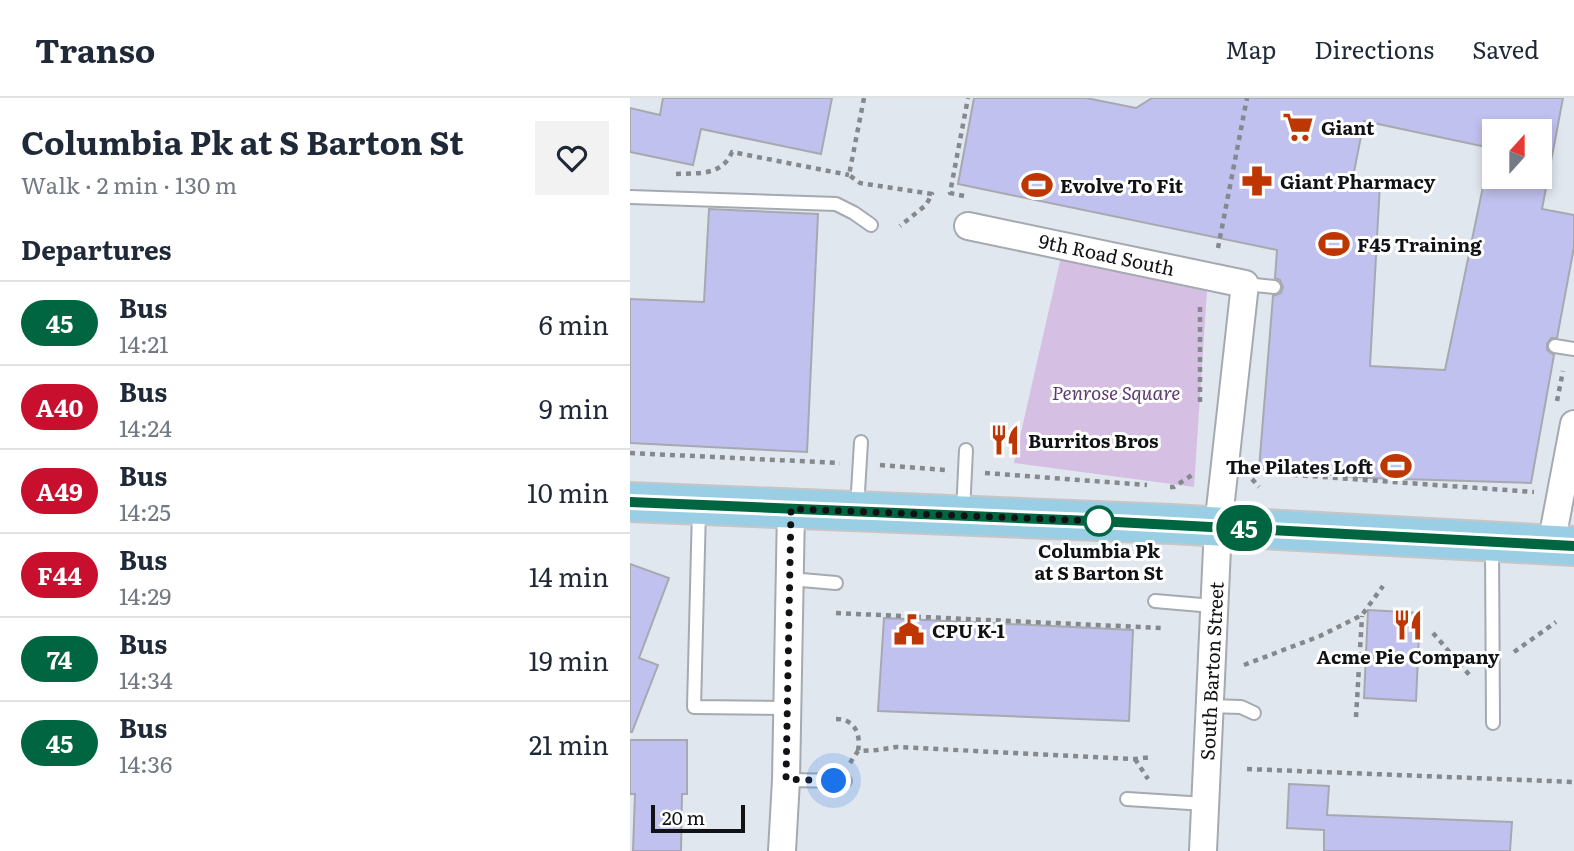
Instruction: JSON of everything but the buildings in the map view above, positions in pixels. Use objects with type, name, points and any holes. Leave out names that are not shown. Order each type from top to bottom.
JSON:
[{"type":"main road","points":[[630,502],[1562,545]]},
{"type":"street","name":"9th Road South","points":[[968,226],[1245,284]]},
{"type":"street","name":"South Barton Street","points":[[1203,851],[1217,527],[1245,284]]},
{"type":"street","points":[[1562,545],[1565,418]]},
{"type":"street","points":[[782,851],[788,708],[791,509]]},
{"type":"lane","points":[[630,197],[836,205],[854,212],[871,225]]},
{"type":"lane","points":[[1245,284],[1274,287]]},
{"type":"lane","points":[[1555,346],[1574,349]]},
{"type":"lane","points":[[857,512],[861,442]]},
{"type":"lane","points":[[963,516],[966,450]]},
{"type":"lane","points":[[699,505],[694,707],[788,708]]},
{"type":"lane","points":[[1492,542],[1493,723]]},
{"type":"lane","points":[[790,579],[836,583]]},
{"type":"lane","points":[[1155,601],[1213,606]]},
{"type":"lane","points":[[1209,706],[1241,707],[1254,713]]},
{"type":"lane","points":[[786,779],[845,781]]},
{"type":"lane","points":[[1127,799],[1205,804]]},
{"type":"path","points":[[849,175],[864,98]]},
{"type":"path","points":[[968,98],[950,193],[969,197]]},
{"type":"path","points":[[1228,253],[1217,251],[1247,98]]},
{"type":"path","points":[[669,174],[708,173],[722,167],[732,152],[849,175],[860,183],[932,194],[926,205],[900,226]]},
{"type":"path","points":[[1198,299],[1202,306],[1200,414]]},
{"type":"path","points":[[1563,371],[1565,418]]},
{"type":"path","points":[[630,453],[841,463]]},
{"type":"path","points":[[878,465],[1174,487],[1199,469]]},
{"type":"path","points":[[1259,488],[1246,471],[1540,493]]},
{"type":"path","points":[[1244,665],[1320,636],[1362,615],[1383,586]]},
{"type":"path","points":[[835,613],[1162,628]]},
{"type":"path","points":[[1356,717],[1362,615]]},
{"type":"path","points":[[1493,670],[1556,622]]},
{"type":"path","points":[[1433,634],[1493,703]]},
{"type":"path","points":[[836,719],[844,719],[853,724],[860,737],[858,751],[848,767]]},
{"type":"path","points":[[858,751],[896,747],[1135,759],[1152,757]]},
{"type":"path","points":[[1135,759],[1150,781]]},
{"type":"path","points":[[1247,769],[1574,782]]},
{"type":"green space","name":"Penrose Square","points":[[1061,257],[1207,291],[1194,487],[1014,463]]},
{"type":"bus line","name":"45","points":[[630,502],[1116,522],[1574,546]]},
{"type":"place","name":"Giant","points":[[1298,127]]},
{"type":"place","name":"Giant Pharmacy","points":[[1257,181]]},
{"type":"place","name":"Evolve To Fit","points":[[1037,185]]},
{"type":"place","name":"F45 Training","points":[[1334,244]]},
{"type":"place","name":"Burritos Bros","points":[[1005,440]]},
{"type":"place","name":"The Pilates Loft","points":[[1396,466]]},
{"type":"place","name":"Columbia Pk at S Barton St","points":[[1099,521]]},
{"type":"place","name":"Acme Pie Company","points":[[1408,625]]},
{"type":"place","name":"CPU K-1","points":[[909,630]]},
{"type":"route","points":[[834,781],[786,779],[791,509],[1099,521]]}]
